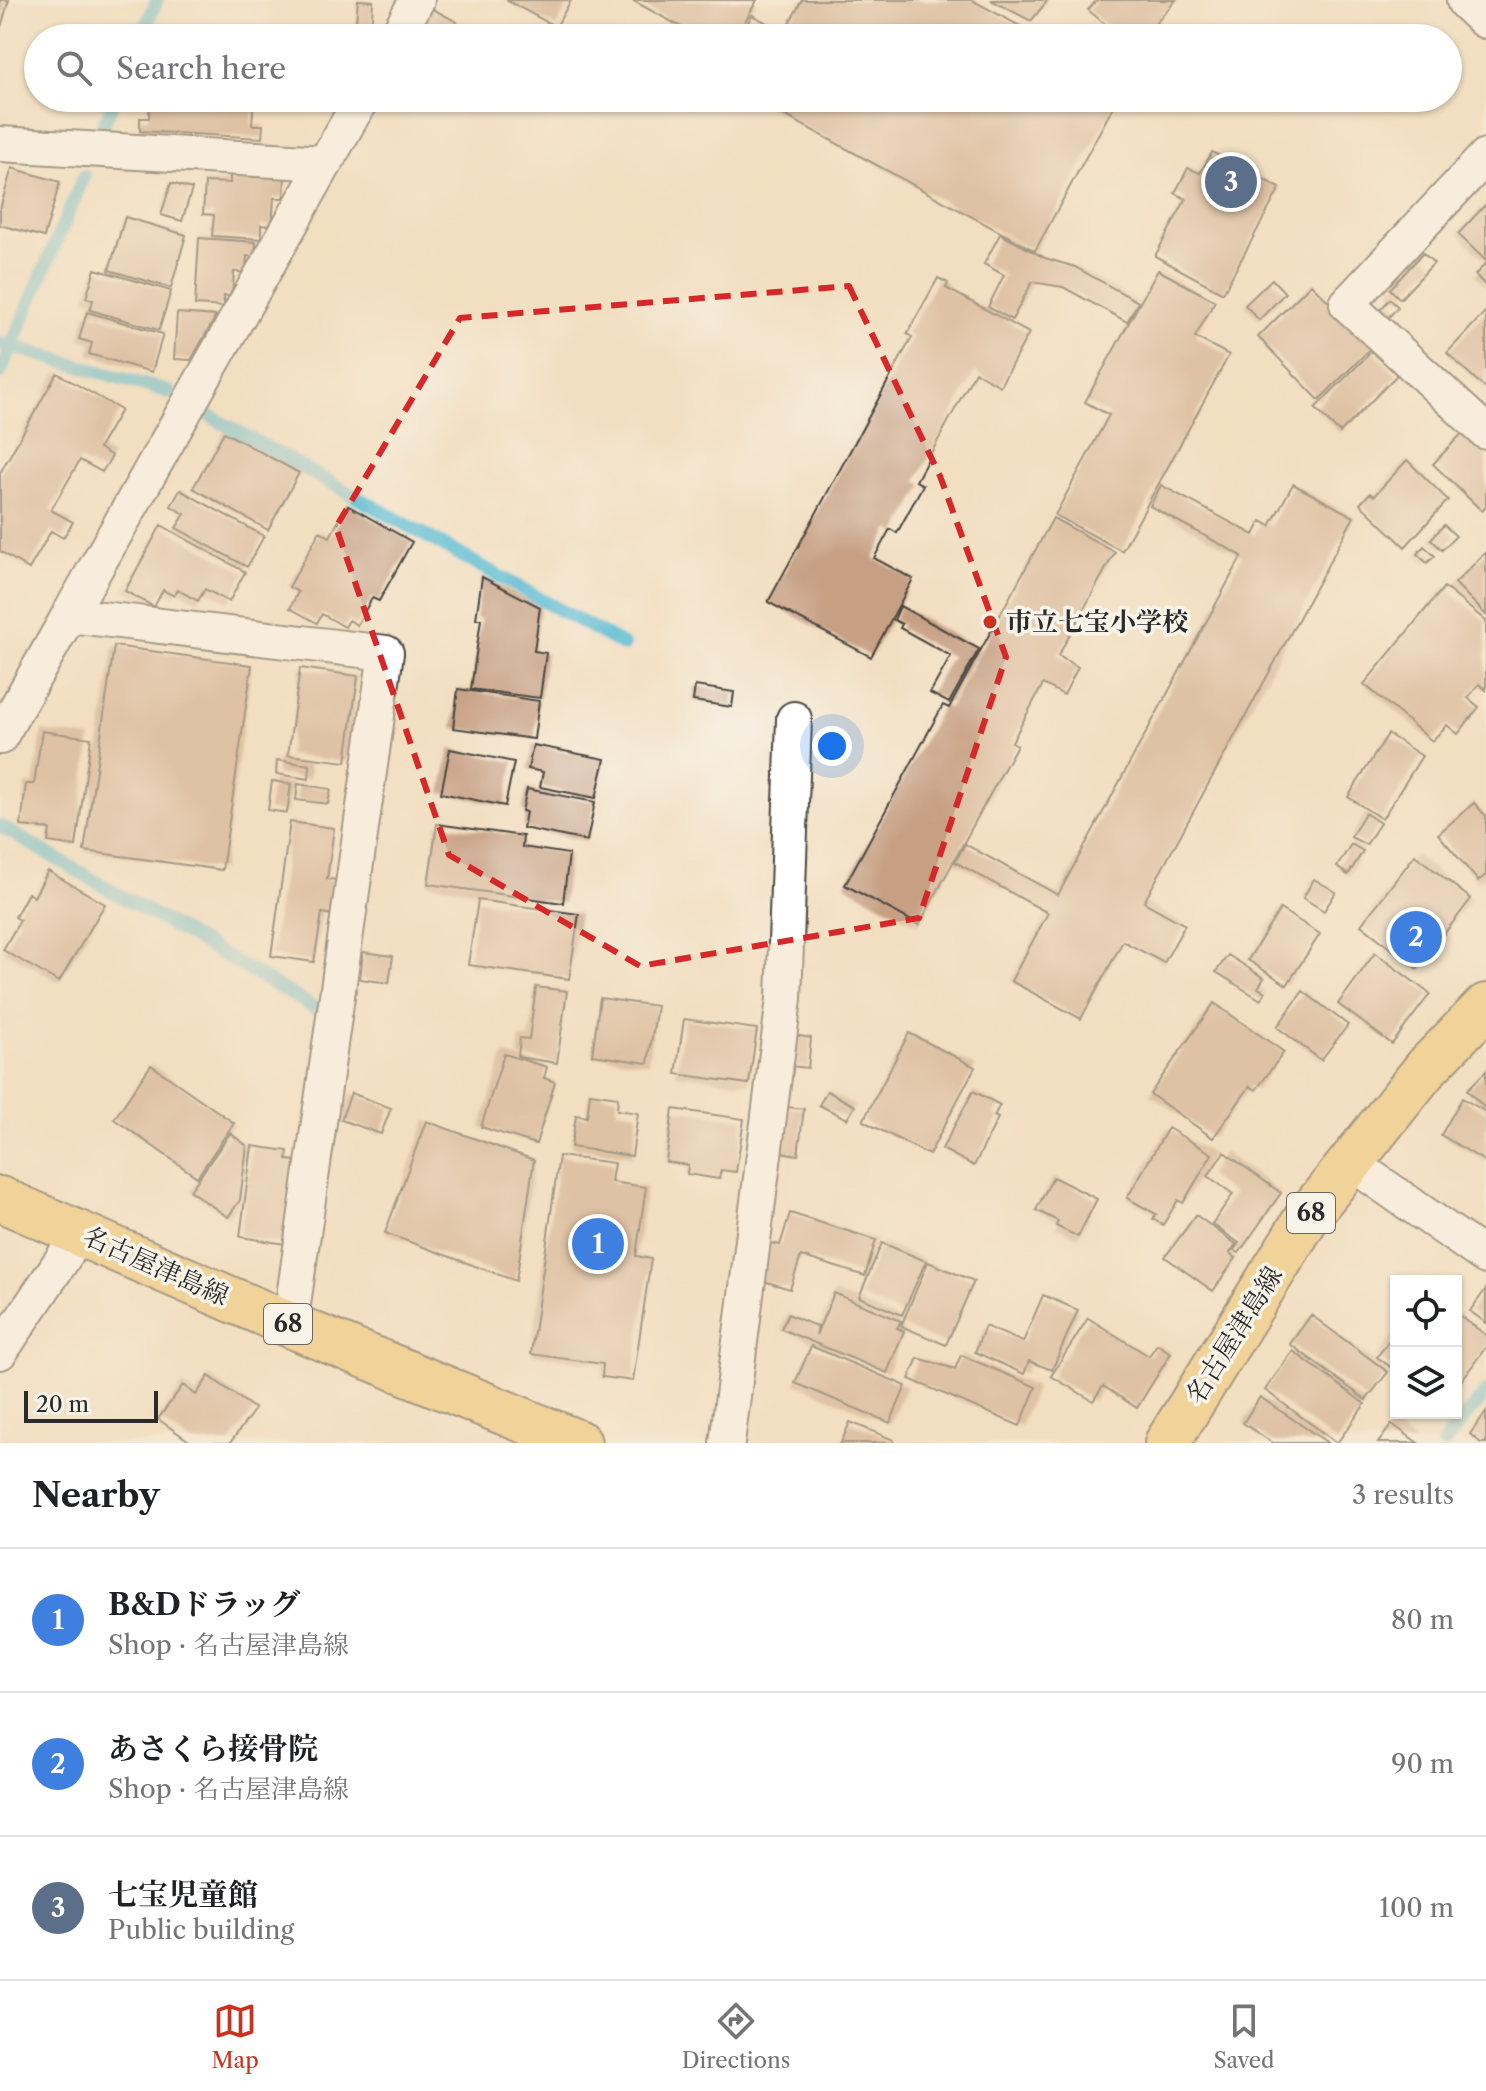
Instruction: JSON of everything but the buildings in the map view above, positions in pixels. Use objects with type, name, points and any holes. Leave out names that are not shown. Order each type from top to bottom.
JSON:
[{"type":"main road","name":"名古屋津島線","points":[[1167,1443],[1307,1217],[1427,1067],[1486,1006]]},
{"type":"main road","name":"名古屋津島線","points":[[0,1199],[290,1325],[576,1442]]},
{"type":"street","points":[[404,24],[417,0]]},
{"type":"street","points":[[1468,0],[1486,17]]},
{"type":"street","points":[[0,737],[354,112]]},
{"type":"street","points":[[0,144],[325,163]]},
{"type":"street","points":[[1486,156],[1347,304],[1486,432]]},
{"type":"street","points":[[69,615],[386,653],[290,1325]]},
{"type":"street","points":[[727,1443],[784,999],[794,719]]},
{"type":"street","points":[[1351,1163],[1486,1257]]},
{"type":"street","points":[[0,1352],[80,1233]]},
{"type":"highlighted area","points":[[849,286],[940,476],[1006,657],[919,918],[640,966],[449,855],[336,527],[460,318]]},
{"type":"waterway","points":[[147,24],[157,0]]},
{"type":"waterway","points":[[98,137],[109,112]]},
{"type":"waterway","points":[[0,373],[84,176]]},
{"type":"waterway","points":[[0,343],[169,392]]},
{"type":"waterway","points":[[201,411],[623,645]]},
{"type":"waterway","points":[[0,826],[318,1010]]},
{"type":"waterway","points":[[1444,1443],[1486,1392]]},
{"type":"place","name":"七宝児童館","points":[[1231,182]]},
{"type":"place","name":"市立七宝小学校","points":[[990,622]]},
{"type":"place","name":"あさくら接骨院","points":[[1416,937]]},
{"type":"place","name":"B&Dドラッグ","points":[[598,1244]]}]
